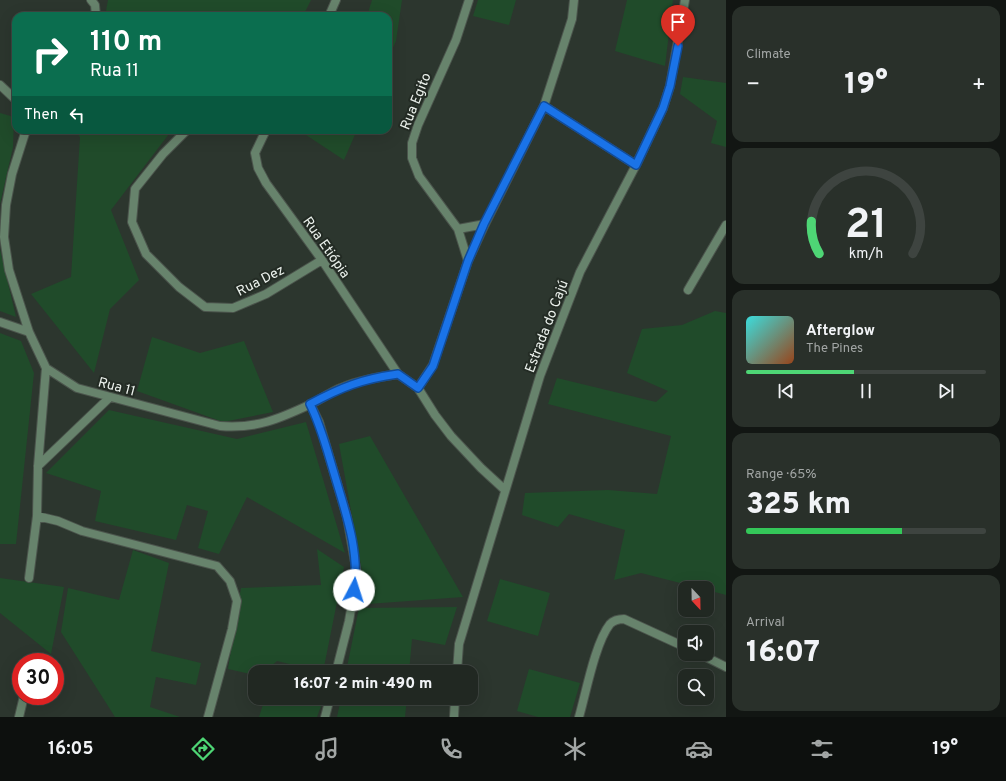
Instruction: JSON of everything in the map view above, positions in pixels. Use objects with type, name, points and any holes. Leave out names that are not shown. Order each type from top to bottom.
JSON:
[{"type":"street","points":[[91,0],[95,5],[96,12]]},
{"type":"street","points":[[331,12],[336,0]]},
{"type":"street","name":"Rua Egito","points":[[468,261],[458,229],[420,176],[412,158],[412,143],[418,125],[456,40],[470,0]]},
{"type":"street","points":[[418,388],[433,366],[468,261],[484,224],[544,106],[572,20],[574,0]]},
{"type":"street","name":"Estrada do Cajú","points":[[458,665],[459,644],[504,490],[540,376],[580,272],[636,165],[663,108],[670,86],[685,0]]},
{"type":"street","points":[[1,89],[12,97]]},
{"type":"street","points":[[544,106],[636,165]]},
{"type":"street","points":[[25,134],[12,174],[6,205],[4,237],[9,270],[29,332],[46,368],[38,466],[37,516],[29,578]]},
{"type":"street","name":"Rua Dez","points":[[183,134],[163,154],[135,189],[132,222],[146,254],[178,288],[205,307],[233,308],[266,294],[322,260]]},
{"type":"street","name":"Rua Etiópia","points":[[264,134],[255,153],[258,168],[266,183],[322,260],[398,374]]},
{"type":"street","points":[[458,229],[484,224]]},
{"type":"street","points":[[688,290],[726,225]]},
{"type":"street","points":[[0,322],[29,332]]},
{"type":"street","name":"Rua 11","points":[[46,368],[77,388],[109,398],[220,426],[241,428],[261,425],[310,404],[340,388],[362,381],[398,374]]},
{"type":"street","points":[[398,374],[418,388],[435,415],[451,436],[480,468],[504,490]]},
{"type":"street","points":[[38,466],[109,398]]},
{"type":"street","points":[[310,404],[319,422],[347,517],[356,574],[349,621],[338,665]]},
{"type":"street","points":[[37,516],[58,521],[82,531],[217,566],[230,581],[237,601],[232,629],[208,717]]},
{"type":"street","points":[[579,717],[600,643],[610,624],[619,619],[643,627],[678,644]]},
{"type":"street","points":[[714,660],[726,666]]},
{"type":"street","points":[[19,717],[22,705]]},
{"type":"street","points":[[325,717],[328,705]]},
{"type":"street","points":[[454,717],[455,705]]},
{"type":"green space","points":[[108,0],[311,0],[305,12],[106,12]]},
{"type":"green space","points":[[372,0],[402,0],[396,41],[392,50],[392,12],[368,12]]},
{"type":"green space","points":[[478,0],[516,0],[509,25],[473,16]]},
{"type":"green space","points":[[627,0],[673,0],[665,66],[615,51]]},
{"type":"green space","points":[[683,77],[726,83],[726,147],[711,143],[717,121],[680,94]]},
{"type":"green space","points":[[0,113],[12,116],[12,134],[13,134],[13,147],[0,204]]},
{"type":"green space","points":[[77,134],[169,134],[111,210],[139,280],[110,309],[94,373],[31,294],[71,277],[80,137]]},
{"type":"green space","points":[[307,134],[355,134],[344,160]]},
{"type":"green space","points":[[0,249],[16,317],[0,311]]},
{"type":"green space","points":[[715,311],[726,313],[726,595],[714,592],[714,581],[678,581],[678,582],[641,573],[614,580],[625,530],[569,514],[558,527],[522,515],[525,493],[608,490],[657,494],[671,436],[548,404],[557,378],[656,402],[668,391],[627,373],[642,329],[682,325]]},
{"type":"green space","points":[[0,333],[21,341],[34,373],[16,544],[0,544]]},
{"type":"green space","points":[[152,337],[200,353],[244,341],[273,412],[223,422],[137,391]]},
{"type":"green space","points":[[109,410],[237,439],[306,422],[345,553],[247,497],[219,554],[198,548],[208,511],[187,505],[176,540],[95,521],[101,491],[46,473]]},
{"type":"green space","points":[[370,436],[463,597],[368,604],[339,444]]},
{"type":"green space","points":[[317,549],[344,567],[324,665],[294,665],[277,661],[273,665],[248,665],[248,673],[228,669],[241,588],[321,585]]},
{"type":"green space","points":[[133,550],[169,563],[151,651],[201,663],[196,685],[156,677],[150,707],[180,717],[115,717],[61,632],[68,588],[119,600]]},
{"type":"green space","points":[[0,578],[64,587],[51,653],[0,613]]},
{"type":"green space","points":[[500,579],[550,593],[538,636],[487,621]]},
{"type":"green space","points":[[457,607],[445,645],[412,639],[410,665],[347,665],[359,608]]},
{"type":"green space","points":[[529,669],[580,683],[570,717],[538,717],[517,711]]},
{"type":"green space","points":[[263,705],[321,705],[317,717],[259,717]]},
{"type":"green space","points":[[340,705],[406,705],[405,717],[337,717]]},
{"type":"route","points":[[354,590],[356,574],[347,517],[319,422],[310,404],[340,388],[362,381],[398,374],[418,388],[433,366],[441,337],[468,261],[484,224],[544,106],[636,165],[663,108],[670,86],[678,46]]}]
